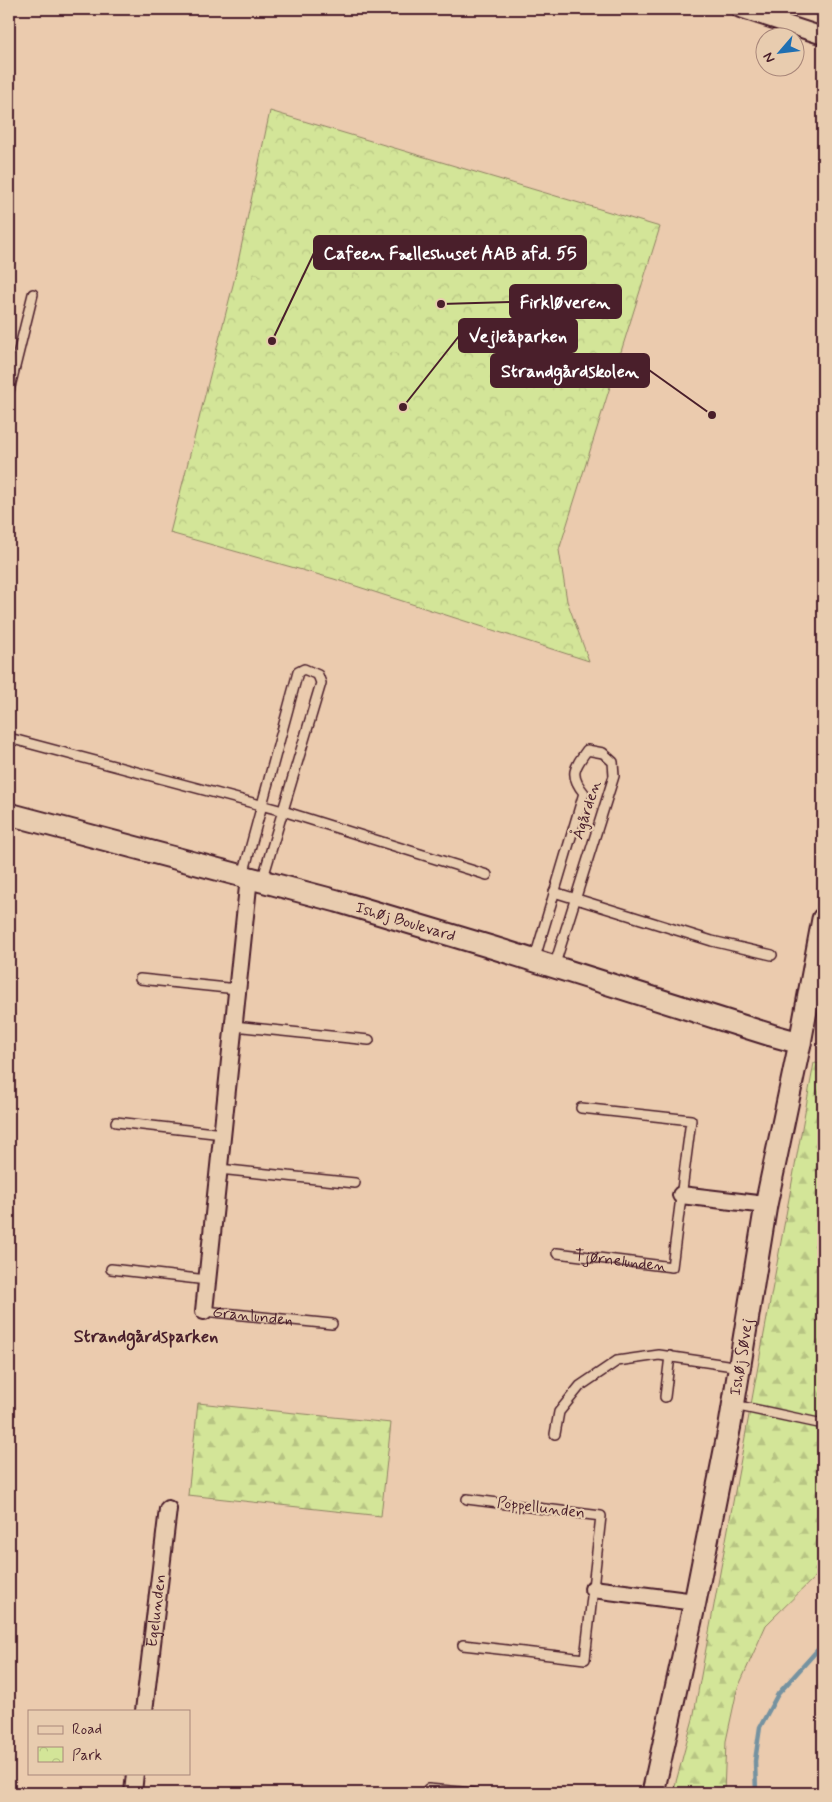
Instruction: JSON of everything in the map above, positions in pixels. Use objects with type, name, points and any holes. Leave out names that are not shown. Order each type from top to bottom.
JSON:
[{"type":"street","points":[[746,10],[768,13],[823,36]]},
{"type":"street","name":"Ishøj Boulevard","points":[[9,814],[337,901],[800,1043]]},
{"type":"street","name":"Granlunden","points":[[204,1311],[237,989],[252,878]]},
{"type":"street","name":"Ishøj Søvej","points":[[653,1793],[695,1602],[734,1405],[766,1205],[800,1043],[823,919]]},
{"type":"street","points":[[681,1195],[766,1205]]},
{"type":"street","name":"Egelunden","points":[[144,1710],[168,1510]]},
{"type":"street","points":[[593,1589],[695,1602]]},
{"type":"street","points":[[133,1793],[135,1774]]},
{"type":"lane","points":[[9,391],[33,294]]},
{"type":"lane","points":[[304,669],[318,675],[321,683],[282,811],[252,878],[262,806],[298,672],[304,669]]},
{"type":"lane","points":[[9,738],[282,811],[487,875]]},
{"type":"lane","name":"Ågården","points":[[534,961],[584,793],[575,782],[574,774],[587,750],[603,753],[613,762],[614,776],[554,967]]},
{"type":"lane","points":[[554,892],[712,941],[772,955]]},
{"type":"lane","points":[[140,979],[237,989]]},
{"type":"lane","points":[[234,1026],[369,1040]]},
{"type":"lane","name":"Tjørnelunden","points":[[557,1253],[672,1266],[691,1120],[581,1108]]},
{"type":"lane","points":[[116,1122],[222,1134]]},
{"type":"lane","points":[[219,1169],[355,1183]]},
{"type":"lane","name":"Granlunden","points":[[111,1269],[207,1280]]},
{"type":"lane","name":"Granlunden","points":[[204,1311],[332,1324]]},
{"type":"lane","points":[[554,1434],[559,1412],[580,1386],[617,1361],[659,1355],[740,1367]]},
{"type":"lane","points":[[665,1397],[670,1356]]},
{"type":"lane","points":[[734,1405],[823,1424]]},
{"type":"lane","name":"Poppellunden","points":[[463,1645],[585,1659],[602,1516],[467,1499]]},
{"type":"lane","points":[[428,1789],[473,1793]]},
{"type":"green space","points":[[270,111],[660,227],[559,550],[567,601],[589,661],[334,579],[170,533],[234,281]]},
{"type":"green space","points":[[814,1063],[823,1064],[823,1569],[766,1625],[737,1690],[726,1741],[724,1793],[673,1793],[693,1719]]},
{"type":"green space","points":[[198,1403],[391,1423],[381,1516],[188,1495]]},
{"type":"waterway","points":[[756,1793],[755,1761],[760,1727],[778,1694],[823,1644]]},
{"type":"place","name":"Firkløveren","points":[[441,304]]},
{"type":"place","name":"Cafeen Fælleshuset AAB afd. 55","points":[[272,341]]},
{"type":"place","name":"Vejleåparken","points":[[403,407]]},
{"type":"place","name":"Strandgårdskolen","points":[[712,415]]},
{"type":"district","name":"Strandgårdsparken","points":[[146,1337]]}]
